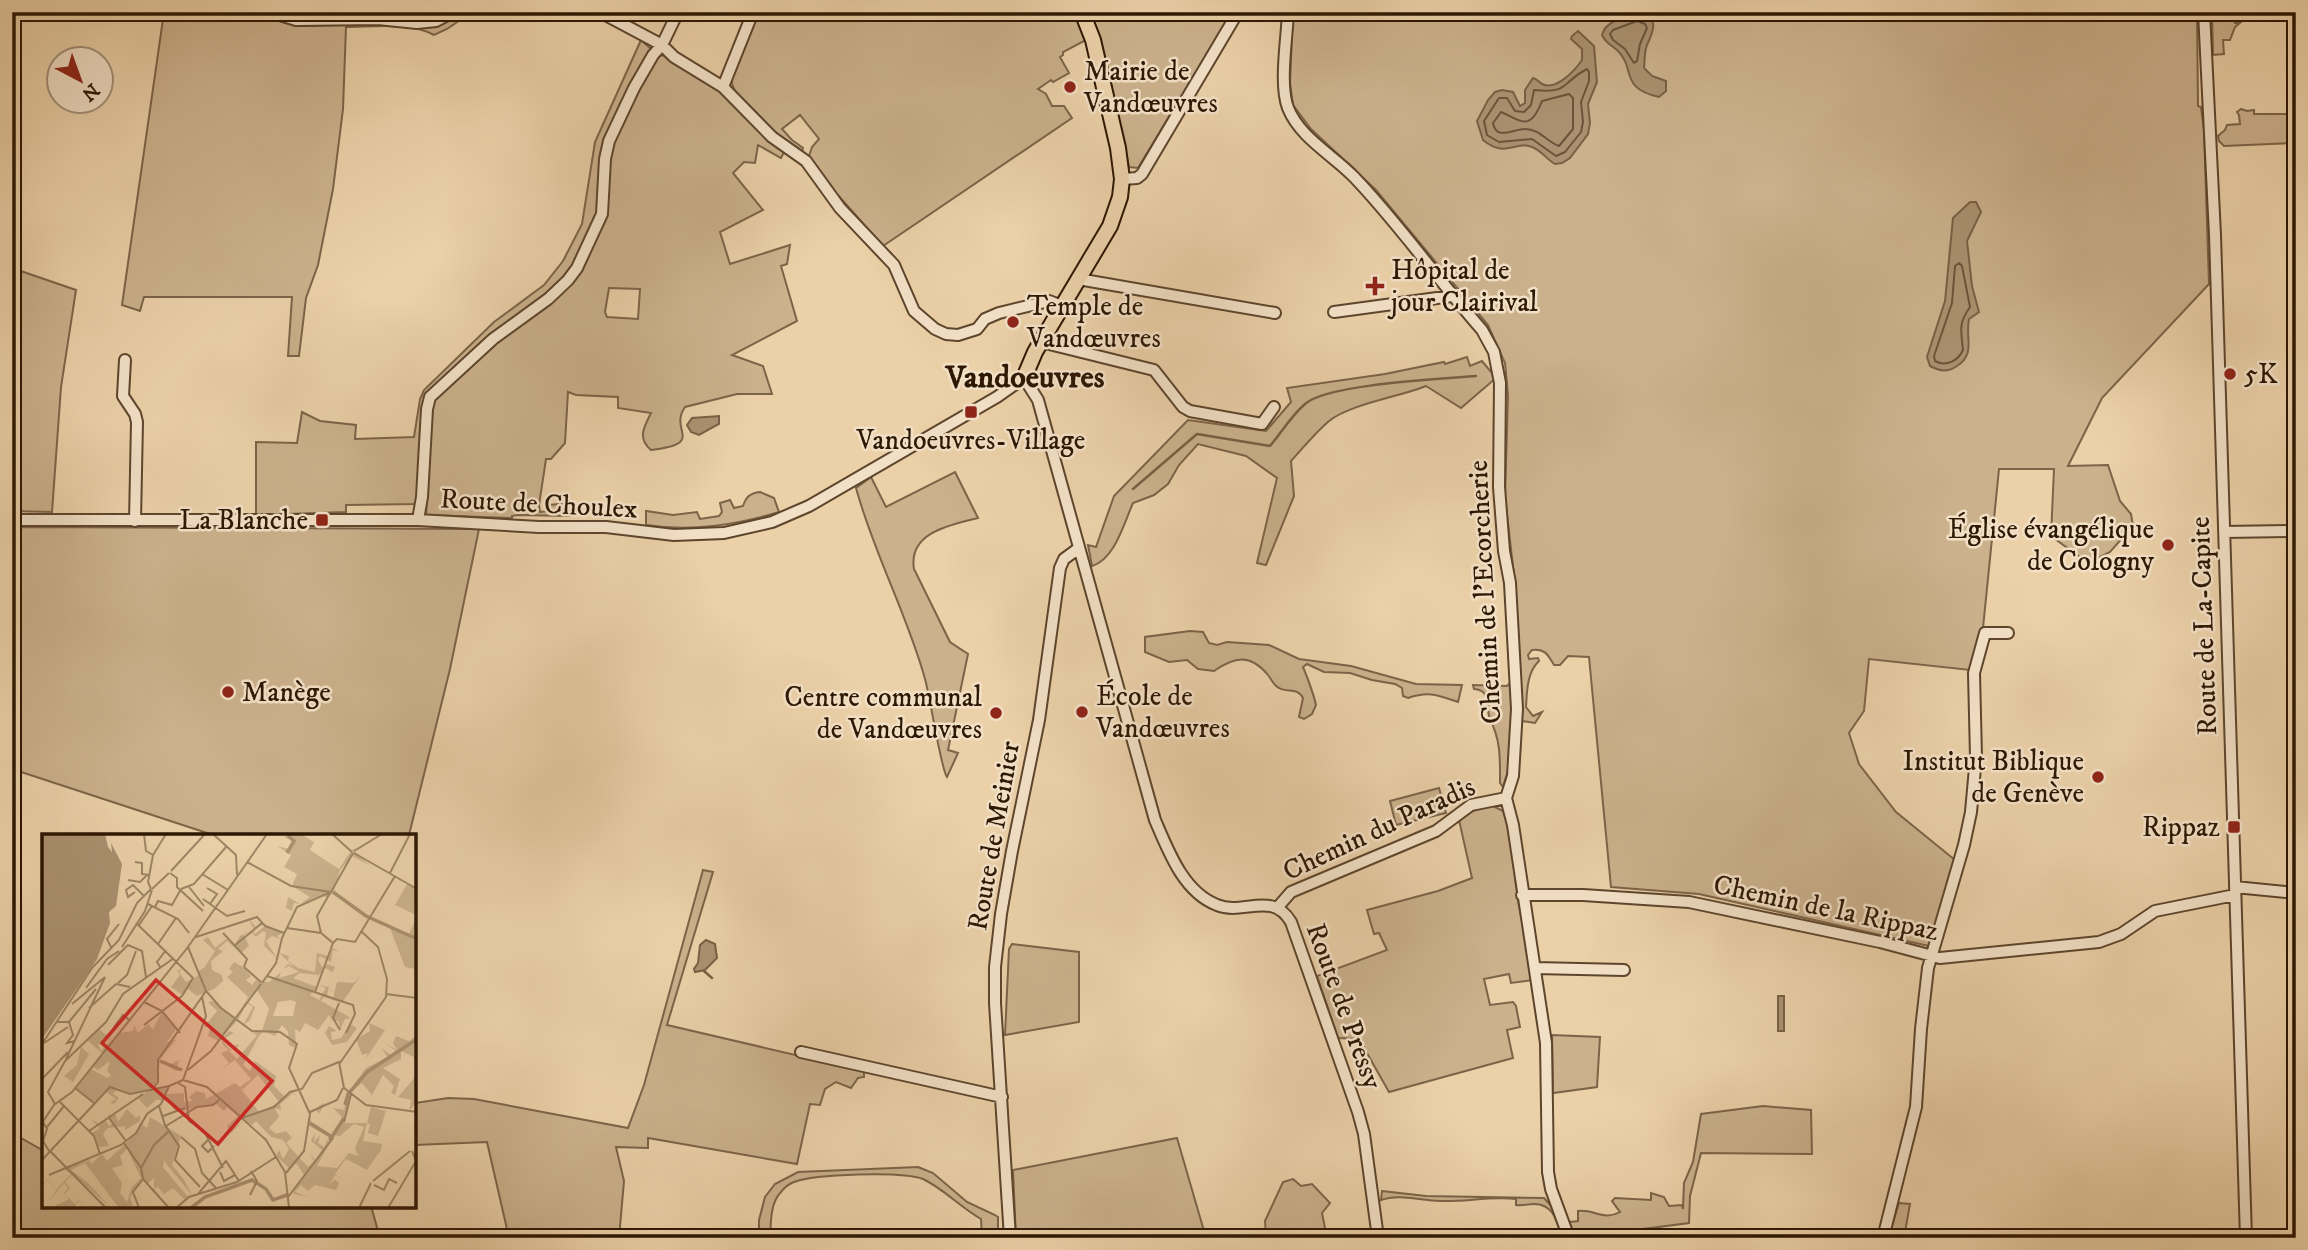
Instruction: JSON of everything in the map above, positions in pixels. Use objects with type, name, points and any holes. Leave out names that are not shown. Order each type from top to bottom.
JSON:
[{"type":"main road","points":[[1024,378],[1041,342],[1114,218],[1120,197],[1122,179],[1118,148],[1090,30],[1082,12]]},
{"type":"street","points":[[270,12],[296,20],[340,16],[427,23],[453,12]]},
{"type":"street","points":[[600,12],[662,45],[674,57],[723,88],[772,137],[806,160],[840,208],[890,259],[914,311],[935,329],[958,335],[977,329],[985,320],[999,313],[1049,301],[1062,306]]},
{"type":"street","points":[[418,520],[430,397],[493,339],[548,299],[577,268],[603,210],[604,159],[609,141],[634,88],[662,45],[678,12]]},
{"type":"street","points":[[723,88],[753,12]]},
{"type":"street","points":[[1122,179],[1137,178],[1142,174],[1238,12]]},
{"type":"street","name":"Chemin de l'Ecorcherie","points":[[1288,12],[1284,86],[1293,118],[1303,132],[1362,185],[1486,336],[1494,352],[1499,375],[1502,540],[1510,583],[1517,709],[1513,776],[1506,798],[1514,832],[1547,1058],[1549,1181],[1569,1238]]},
{"type":"street","name":"Route de La-Capite","points":[[2204,12],[2215,235],[2246,1238]]},
{"type":"street","points":[[1078,279],[1275,313]]},
{"type":"street","points":[[1334,312],[1452,296]]},
{"type":"street","points":[[1041,342],[1154,370],[1190,411],[1262,424],[1275,407]]},
{"type":"street","points":[[125,360],[123,396],[135,414],[137,427],[135,521]]},
{"type":"street","points":[[1024,378],[1038,400],[1079,548]]},
{"type":"street","name":"Route de Choulex","points":[[12,520],[418,520],[539,527],[606,527],[674,535],[749,529],[818,502],[997,397],[1024,378]]},
{"type":"street","points":[[2224,532],[2296,531]]},
{"type":"street","name":"Route de Pressy","points":[[1079,548],[1148,802],[1171,856],[1195,890],[1215,905],[1225,908],[1259,905],[1276,908],[1287,916],[1294,931],[1359,1112],[1378,1238]]},
{"type":"street","name":"Route de Meinier","points":[[1010,1238],[995,1003],[998,936],[1019,815],[1035,743],[1060,568],[1064,559],[1079,548]]},
{"type":"street","points":[[1884,1238],[1916,1107],[1921,1029],[1931,956],[1971,812],[1976,757],[1974,673],[1986,633],[2008,633]]},
{"type":"street","name":"Chemin du Paradis","points":[[1276,908],[1292,892],[1436,831],[1471,805],[1506,798]]},
{"type":"street","name":"Chemin de la Rippaz","points":[[1522,895],[1583,895],[1689,902],[1880,942],[1931,956],[1961,957],[2099,942],[2121,934],[2155,911],[2235,891],[2296,893]]},
{"type":"street","points":[[1535,968],[1624,970]]},
{"type":"street","points":[[801,1052],[1002,1097]]},
{"type":"street","points":[[1371,1184],[1385,1188]]},
{"type":"shaded area","points":[[164,12],[252,12],[299,26],[374,24],[426,28],[438,26],[459,12],[472,12],[434,35],[403,27],[346,27],[343,109],[333,189],[318,265],[306,298],[299,356],[288,356],[292,297],[144,297],[140,311],[122,305]]},
{"type":"shaded area","points":[[759,12],[1075,12],[1086,40],[1063,52],[1060,57],[1069,73],[1038,89],[1046,94],[1052,106],[1064,106],[1072,118],[883,246],[837,194],[809,156],[819,139],[800,115],[782,129],[803,148],[802,152],[750,110],[735,90],[731,80]]},
{"type":"shaded area","points":[[1091,12],[1232,12],[1138,168],[1129,167]]},
{"type":"shaded area","points":[[1293,12],[2197,12],[2198,106],[2201,107],[2204,130],[2209,284],[2102,398],[2068,466],[2108,465],[2120,501],[2131,514],[2133,526],[2110,552],[2088,563],[2051,536],[2054,469],[1999,469],[1983,628],[1970,670],[1869,659],[1864,711],[1849,733],[1859,764],[1896,812],[1955,860],[1929,946],[1699,894],[1611,887],[1589,657],[1568,656],[1560,665],[1554,665],[1543,651],[1532,650],[1528,655],[1529,659],[1538,658],[1539,661],[1530,676],[1526,707],[1533,716],[1542,712],[1535,723],[1522,721],[1515,584],[1505,497],[1508,395],[1505,363],[1488,325],[1376,190],[1311,129],[1293,105],[1290,83]]},
{"type":"shaded area","points":[[2212,12],[2235,12],[2235,23],[2238,23],[2237,15],[2241,15],[2241,22],[2235,27],[2230,40],[2223,40],[2224,54],[2213,55]]},
{"type":"shaded area","points":[[641,40],[651,49],[611,129],[598,213],[573,269],[550,293],[481,343],[426,394],[422,407],[417,504],[346,505],[346,512],[256,515],[256,442],[297,443],[302,412],[320,421],[356,425],[355,439],[414,437],[424,390],[494,322],[544,285],[563,261],[582,224],[595,142]]},
{"type":"shaded area","points":[[662,55],[717,89],[784,152],[781,158],[758,145],[755,163],[744,162],[733,173],[763,210],[720,232],[730,264],[790,245],[787,264],[781,266],[797,321],[732,355],[763,366],[772,394],[737,394],[685,407],[680,423],[682,440],[678,444],[651,450],[643,437],[651,413],[618,408],[618,397],[576,395],[568,392],[565,443],[551,459],[546,459],[539,505],[540,512],[550,511],[549,505],[570,503],[570,516],[518,515],[512,518],[426,515],[433,398],[499,338],[559,295],[607,212],[607,155],[618,125],[657,57]],"holes":[[[609,288],[640,289],[638,319],[607,317],[605,312]]]},
{"type":"shaded area","points":[[2241,109],[2254,110],[2254,114],[2292,114],[2292,121],[2296,121],[2296,143],[2224,146],[2218,136],[2227,125],[2240,124],[2237,112]]},
{"type":"shaded area","points":[[12,268],[76,290],[61,387],[52,512],[12,511],[21,332],[12,332]]},
{"type":"shaded area","points":[[1467,357],[1470,366],[1482,361],[1496,378],[1461,408],[1426,386],[1349,410],[1329,421],[1314,436],[1291,461],[1294,496],[1266,565],[1257,563],[1277,478],[1246,456],[1198,444],[1179,465],[1168,484],[1154,495],[1133,503],[1113,548],[1100,562],[1092,566],[1088,545],[1096,547],[1114,496],[1188,420],[1266,431],[1291,402],[1287,388],[1385,374],[1444,362],[1445,364]]},
{"type":"shaded area","points":[[955,472],[978,518],[934,532],[924,538],[914,556],[914,569],[950,642],[968,654],[948,750],[958,753],[947,777],[918,655],[856,488],[871,477],[886,507]]},
{"type":"shaded area","points":[[760,492],[774,498],[779,512],[713,526],[680,528],[646,525],[646,511],[673,515],[697,512],[700,519],[719,516],[722,512],[720,503],[730,500],[734,508],[743,506],[749,496]]},
{"type":"shaded area","name":"Manège","points":[[12,528],[479,529],[450,669],[409,834],[210,834],[12,769]]},
{"type":"shaded area","points":[[1190,631],[1203,632],[1209,643],[1217,645],[1227,642],[1269,645],[1299,659],[1351,666],[1416,684],[1462,685],[1458,702],[1433,695],[1408,698],[1403,696],[1402,688],[1395,684],[1350,673],[1324,672],[1307,664],[1303,667],[1316,705],[1312,714],[1304,719],[1299,717],[1303,698],[1301,695],[1277,687],[1261,668],[1248,660],[1235,660],[1214,671],[1198,669],[1187,660],[1169,662],[1145,652],[1145,637]]},
{"type":"shaded area","points":[[1512,681],[1510,764],[1503,787],[1500,783],[1498,743],[1486,696],[1480,690],[1474,689],[1473,685],[1507,686]]},
{"type":"shaded area","points":[[1439,788],[1446,813],[1396,825],[1390,801]]},
{"type":"shaded area","points":[[1491,805],[1503,811],[1509,829],[1518,901],[1533,980],[1511,983],[1509,974],[1484,979],[1490,1005],[1513,1002],[1516,1006],[1520,1027],[1507,1030],[1513,1058],[1389,1092],[1359,1039],[1338,1038],[1317,976],[1387,950],[1379,933],[1374,934],[1367,910],[1438,891],[1472,878],[1459,820],[1470,812]]},
{"type":"shaded area","points":[[703,870],[713,872],[667,1025],[864,1071],[864,1077],[858,1078],[851,1088],[836,1082],[825,1089],[820,1105],[810,1104],[797,1164],[648,1138],[648,1148],[616,1147],[624,1181],[619,1238],[509,1238],[487,1142],[416,1145],[416,1103],[448,1098],[474,1099],[628,1128],[644,1085]]},
{"type":"shaded area","points":[[1012,944],[1079,952],[1079,1022],[1005,1035],[1009,949]]},
{"type":"shaded area","points":[[1552,1035],[1600,1037],[1597,1087],[1553,1093]]},
{"type":"shaded area","points":[[1763,1106],[1811,1110],[1812,1154],[1701,1153],[1690,1196],[1689,1223],[1574,1238],[1569,1222],[1578,1221],[1578,1211],[1604,1215],[1620,1212],[1612,1201],[1615,1198],[1651,1200],[1651,1193],[1664,1197],[1669,1206],[1682,1205],[1683,1209],[1684,1183],[1693,1162],[1701,1114]]},
{"type":"shaded area","points":[[12,1133],[42,1150],[42,1208],[372,1208],[380,1238],[12,1238]]},
{"type":"shaded area","points":[[1177,1138],[1206,1238],[1016,1238],[1013,1170]]},
{"type":"shaded area","points":[[918,1167],[933,1173],[967,1202],[998,1217],[998,1238],[982,1238],[981,1219],[923,1179],[878,1174],[839,1175],[792,1183],[782,1191],[775,1202],[770,1238],[759,1238],[759,1220],[765,1197],[775,1184],[798,1172]]},
{"type":"shaded area","points":[[1293,1179],[1301,1186],[1312,1184],[1330,1203],[1322,1213],[1327,1238],[1266,1238],[1265,1221],[1283,1182]]},
{"type":"shaded area","points":[[1382,1191],[1426,1196],[1544,1198],[1554,1209],[1565,1238],[1562,1238],[1554,1215],[1541,1205],[1516,1205],[1516,1199],[1507,1198],[1440,1201],[1395,1197],[1381,1200]]},
{"type":"shaded area","points":[[1899,1203],[1910,1204],[1904,1238],[1889,1235]]},
{"type":"water","points":[[1633,15],[1648,17],[1653,24],[1645,50],[1644,68],[1652,76],[1666,81],[1666,91],[1659,97],[1638,89],[1623,58],[1602,35],[1610,24]]},
{"type":"water","points":[[1578,31],[1594,46],[1597,82],[1588,104],[1588,134],[1570,158],[1555,164],[1538,150],[1526,145],[1504,149],[1483,140],[1477,121],[1495,92],[1513,92],[1520,106],[1525,103],[1525,90],[1533,78],[1542,84],[1554,85],[1575,69],[1582,60],[1582,49],[1571,39]]},
{"type":"water","points":[[1970,202],[1976,202],[1981,212],[1967,241],[1972,286],[1979,312],[1969,319],[1969,345],[1963,361],[1953,368],[1940,370],[1930,366],[1927,357],[1945,301],[1953,218]]},
{"type":"water","points":[[719,416],[719,424],[699,435],[691,432],[687,425],[692,418]]},
{"type":"water","points":[[706,940],[715,944],[717,958],[705,970],[695,972],[700,945]]},
{"type":"water","points":[[1778,996],[1784,996],[1784,1031],[1778,1031]]},
{"type":"waterway","points":[[1133,489],[1197,434],[1270,446],[1300,409],[1317,397],[1360,387],[1476,376]]},
{"type":"waterway","points":[[704,971],[712,978]]},
{"type":"place","name":"Mairie de Vandœuvres","points":[[1070,87]]},
{"type":"place","name":"Hôpital de jour Clairival","points":[[1375,286]]},
{"type":"place","name":"Temple de Vandœuvres","points":[[1013,322]]},
{"type":"place","name":"5K","points":[[2230,374]]},
{"type":"place","name":"Vandoeuvres-Village","points":[[971,412]]},
{"type":"place","name":"La Blanche","points":[[322,520]]},
{"type":"place","name":"Église évangélique de Cologny","points":[[2168,545]]},
{"type":"place","name":"Manège","points":[[228,692]]},
{"type":"place","name":"École de Vandœuvres","points":[[1082,712]]},
{"type":"place","name":"Centre communal de Vandœuvres","points":[[996,713]]},
{"type":"place","name":"Institut Biblique de Genève","points":[[2098,777]]},
{"type":"place","name":"Rippaz","points":[[2234,827]]},
{"type":"district","name":"Vandoeuvres","points":[[1025,378]]}]
